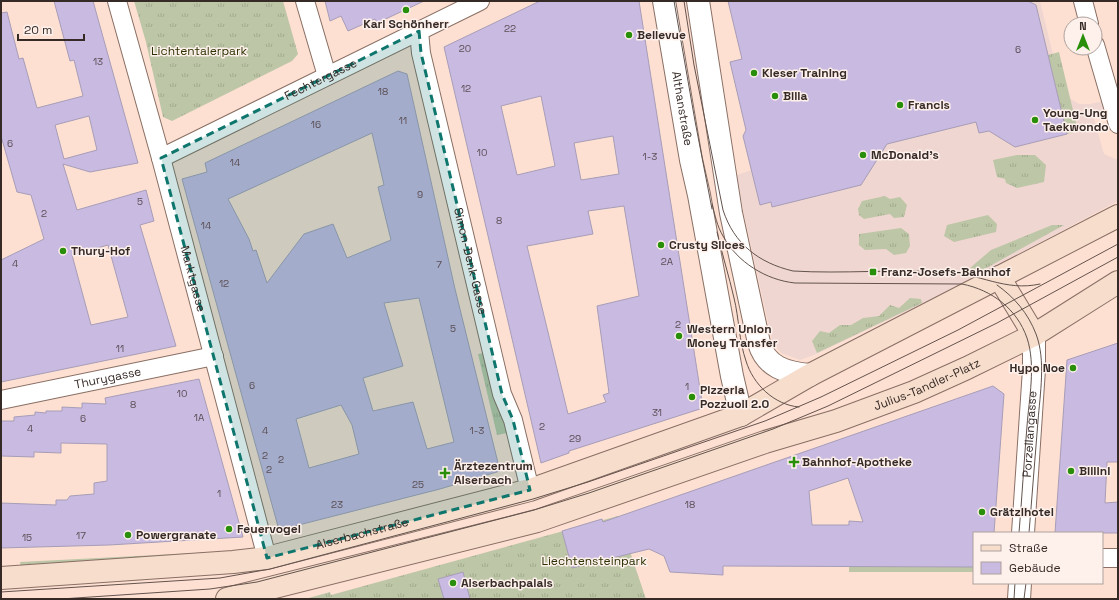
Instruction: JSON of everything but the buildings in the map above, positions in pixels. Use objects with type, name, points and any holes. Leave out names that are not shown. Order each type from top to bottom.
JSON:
[{"type":"main road","points":[[765,442],[751,436],[745,428],[741,415],[810,375],[1118,216]]},
{"type":"main road","points":[[999,278],[1034,335]]},
{"type":"main road","name":"Julius-Tandler-Platz","points":[[227,599],[537,521],[765,442],[836,421],[914,392],[1034,335],[1115,282]]},
{"type":"main road","name":"Alserbachstraße","points":[[1,578],[233,562],[267,558],[530,490],[711,427],[741,415]]},
{"type":"street","name":"Marktgasse","points":[[117,1],[161,158],[267,558]]},
{"type":"street","points":[[305,1],[327,76]]},
{"type":"street","name":"Fechtergasse","points":[[161,158],[480,1]]},
{"type":"street","name":"Althanstraße","points":[[664,1],[691,160],[703,215],[732,376],[741,415]]},
{"type":"street","points":[[698,1],[731,213],[759,343],[763,354],[771,363],[786,371],[810,375]]},
{"type":"street","points":[[1083,1],[1087,16]]},
{"type":"street","name":"Simon-Denk-Gasse","points":[[419,31],[421,53],[502,394],[513,420],[530,490]]},
{"type":"street","points":[[1098,56],[1118,124]]},
{"type":"street","name":"Porzellangasse","points":[[1023,532],[1034,369],[1034,335]]},
{"type":"street","name":"Thurygasse","points":[[1,400],[214,356]]},
{"type":"street","points":[[1103,558],[1118,558]]},
{"type":"street","points":[[1019,599],[1020,584]]},
{"type":"highlighted area","points":[[419,31],[421,53],[502,394],[513,420],[530,490],[267,558],[161,158]]},
{"type":"shaded area","points":[[728,1],[1040,1],[1061,87],[1069,98],[1079,104],[1090,104],[1104,101],[1106,111],[1093,115],[1104,154],[1118,160],[1118,201],[945,293],[814,355],[800,360],[781,353],[772,341],[736,179],[737,175],[751,170],[743,136],[746,130],[730,62],[742,59]]},
{"type":"green space","name":"Lichtentalerpark","points":[[134,1],[283,1],[298,54],[292,61],[172,121],[163,117],[146,42]]},
{"type":"green space","points":[[1059,52],[1078,131],[1067,134],[1048,55]]},
{"type":"green space","points":[[1017,155],[1035,155],[1046,165],[1044,182],[1017,188],[1006,183],[1005,179],[997,177],[993,160]]},
{"type":"green space","points":[[885,196],[890,199],[900,197],[907,205],[904,217],[894,218],[890,214],[864,219],[859,215],[858,209],[862,201]]},
{"type":"green space","points":[[988,215],[997,224],[996,232],[954,242],[944,236],[947,225]]},
{"type":"green space","points":[[1052,225],[1064,225],[981,271],[970,268],[991,250]]},
{"type":"green space","points":[[901,228],[909,234],[910,246],[906,253],[894,255],[886,249],[865,250],[859,245],[859,234]]},
{"type":"green space","points":[[910,298],[921,299],[922,303],[817,353],[812,341],[820,331],[829,333],[840,325],[851,325],[863,318],[879,316],[890,305],[899,308]]},
{"type":"green space","points":[[484,353],[507,433],[497,435],[478,354]]},
{"type":"green space","name":"Liechtensteinpark","points":[[618,516],[646,599],[305,599],[330,592],[331,595]]},
{"type":"green space","points":[[214,552],[215,558],[21,568],[20,562]]},
{"type":"green space","points":[[849,567],[973,567],[973,572],[849,572]]},
{"type":"tram line","points":[[674,1],[712,209]]},
{"type":"tram line","points":[[684,1],[694,65],[723,210],[734,233],[749,250],[769,263],[793,271],[945,272],[969,275],[1015,286],[1040,284]]},
{"type":"tram line","points":[[712,204],[719,228],[736,254],[753,268],[773,278],[795,283],[962,284],[993,296],[1010,310],[1023,328],[1030,348],[1031,359],[1031,382],[1019,532]]},
{"type":"tram line","points":[[717,232],[734,298],[740,338],[749,369],[759,385],[773,398],[799,407]]},
{"type":"tram line","points":[[1,592],[220,578],[270,569],[533,499],[588,482],[765,421],[821,397],[958,330],[1118,244]]},
{"type":"tram line","points":[[61,599],[210,589],[257,582],[534,510],[589,493],[773,429],[828,406],[997,323],[1118,257]]},
{"type":"tram line","points":[[997,285],[1015,300],[1025,312],[1036,334],[1041,355],[1041,388],[1029,532]]},
{"type":"tram line","points":[[1014,599],[1015,584]]},
{"type":"tram line","points":[[1024,599],[1026,584]]},
{"type":"place","name":"Karl Schönherr","points":[[406,10]]},
{"type":"place","name":"Bellevue","points":[[629,35]]},
{"type":"place","name":"Kieser Training","points":[[754,73]]},
{"type":"place","name":"Billa","points":[[775,96]]},
{"type":"place","name":"Francis","points":[[900,105]]},
{"type":"place","name":"Young-Ung Taekwondo","points":[[1035,120]]},
{"type":"place","name":"McDonald's","points":[[863,155]]},
{"type":"place","name":"Crusty Slices","points":[[661,245]]},
{"type":"place","name":"Thury-Hof","points":[[63,251]]},
{"type":"place","name":"Franz-Josefs-Bahnhof","points":[[873,272]]},
{"type":"place","name":"Western Union Money Transfer","points":[[679,336]]},
{"type":"place","name":"Hypo Noe","points":[[1073,368]]},
{"type":"place","name":"Pizzeria Pozzuoli 2.0","points":[[692,397]]},
{"type":"place","name":"Bahnhof-Apotheke","points":[[794,462]]},
{"type":"place","name":"Billini","points":[[1071,471]]},
{"type":"place","name":"Ärztezentrum Alserbach","points":[[445,473]]},
{"type":"place","name":"Grätzlhotel","points":[[982,512]]},
{"type":"place","name":"Feuervogel","points":[[229,529]]},
{"type":"place","name":"Powergranate","points":[[128,535]]},
{"type":"place","name":"Alserbachpalais","points":[[453,583]]}]
